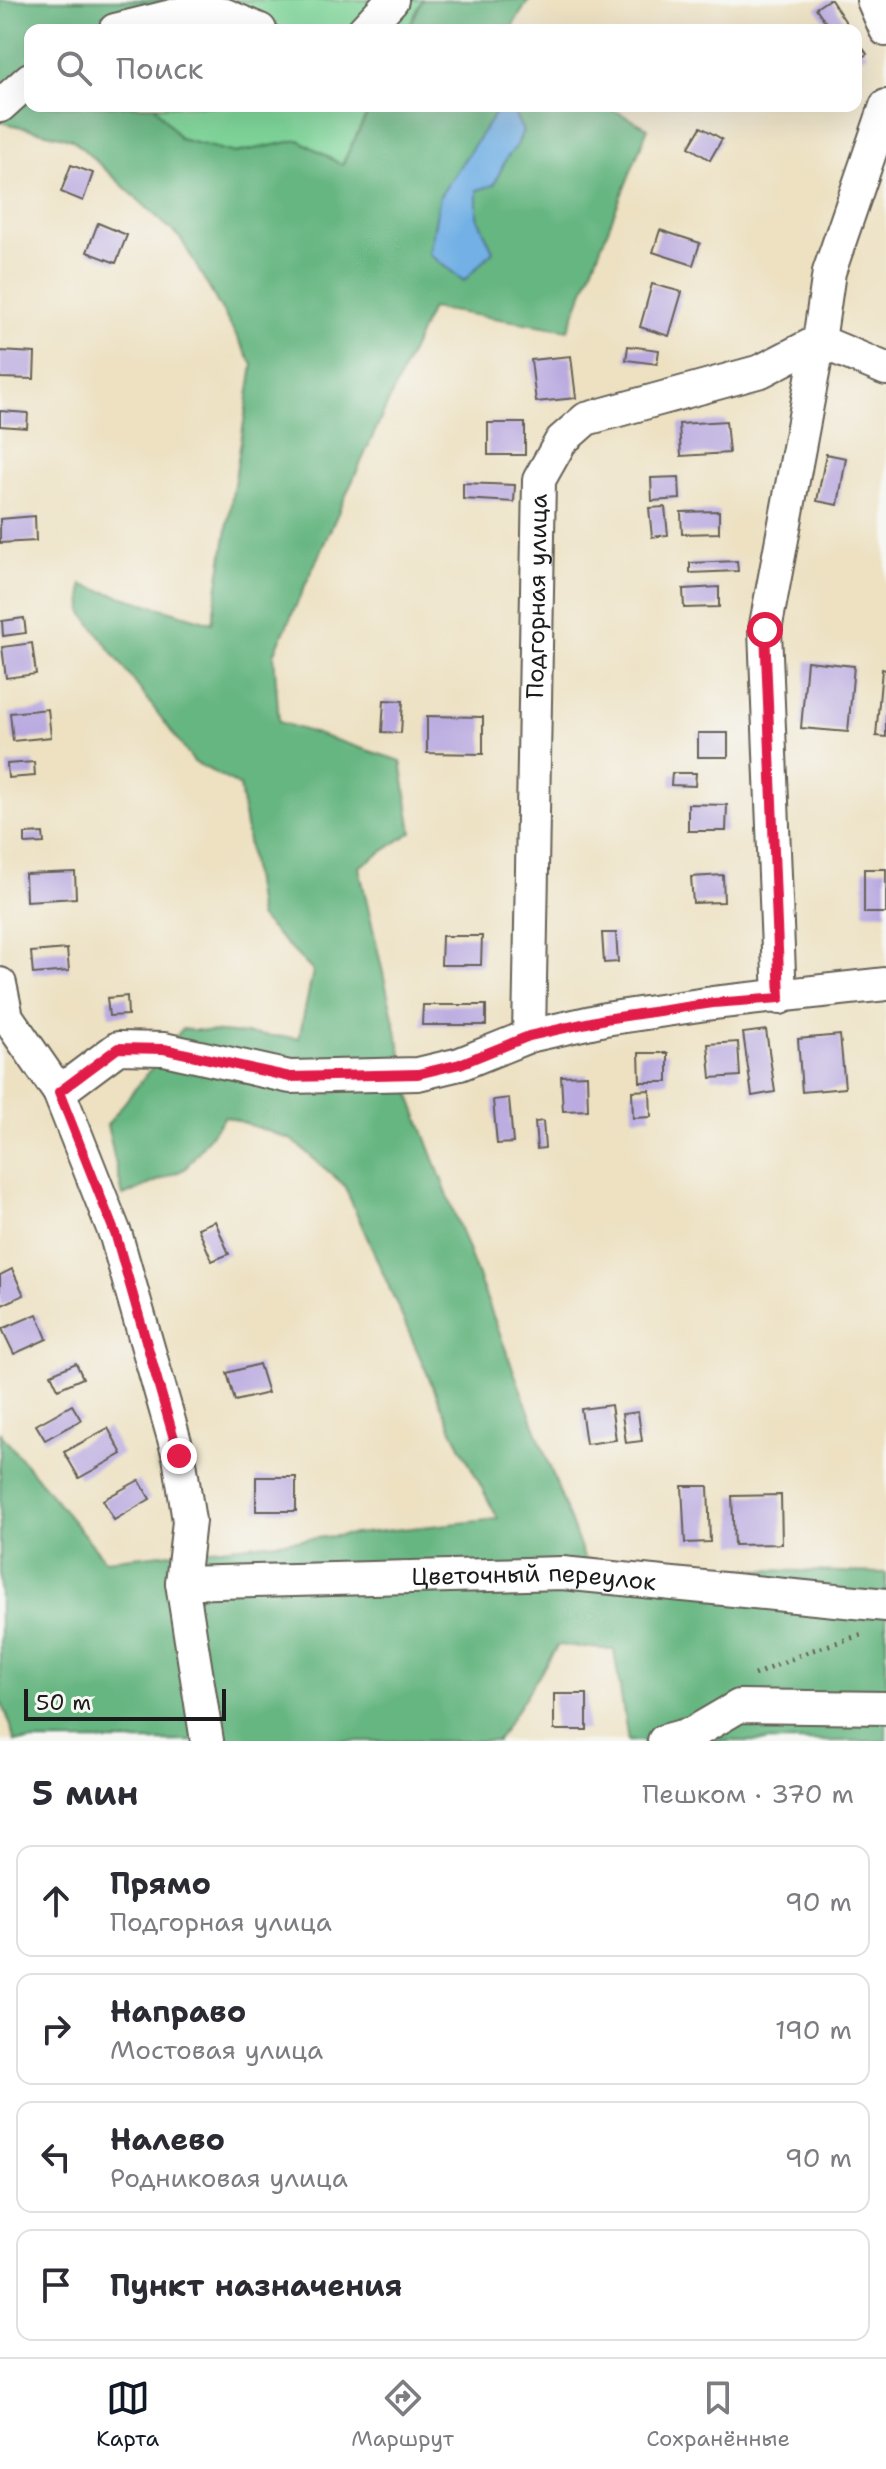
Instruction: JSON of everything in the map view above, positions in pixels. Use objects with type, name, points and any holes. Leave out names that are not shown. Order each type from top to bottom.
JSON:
[{"type":"street","points":[[370,24],[392,0]]},
{"type":"street","points":[[873,0],[886,30]]},
{"type":"street","points":[[139,24],[196,10],[225,15],[246,24]]},
{"type":"street","points":[[0,106],[24,84]]},
{"type":"street","points":[[780,998],[765,630],[829,272],[886,106]]},
{"type":"street","points":[[819,341],[886,369]]},
{"type":"street","name":"Подгорная улица","points":[[529,1036],[539,480],[561,441],[586,419],[761,371],[819,341]]},
{"type":"street","points":[[0,984],[7,1017],[59,1092],[116,1236],[179,1456],[189,1521],[182,1583],[207,1741]]},
{"type":"street","points":[[59,1092],[118,1048],[164,1049],[290,1077],[418,1074],[460,1064],[529,1036],[605,1019],[713,1003],[886,984]]},
{"type":"street","name":"Цветочный переулок","points":[[182,1583],[562,1573],[878,1618]]},
{"type":"street","points":[[664,1741],[693,1733],[739,1706],[886,1708]]},
{"type":"path","points":[[752,1676],[878,1618]]},
{"type":"green space","points":[[0,0],[180,0],[246,24],[24,24],[24,112],[160,112],[180,139],[235,153],[299,140],[342,165],[368,112],[617,112],[648,128],[568,330],[431,308],[274,654],[279,722],[401,761],[412,832],[359,867],[412,1101],[585,1560],[718,1569],[886,1573],[886,1741],[628,1741],[614,1650],[558,1645],[497,1741],[14,1741],[0,1698],[0,1433],[105,1560],[498,1519],[453,1432],[344,1185],[292,1140],[225,1116],[185,1169],[123,1196],[107,1125],[182,1029],[299,1038],[313,971],[259,917],[240,786],[194,762],[83,613],[82,585],[212,623],[253,365],[181,239],[72,139],[0,122]]},
{"type":"green space","points":[[180,0],[422,0],[411,24],[246,24]]},
{"type":"green space","points":[[422,0],[529,0],[514,24],[411,24]]},
{"type":"green space","points":[[160,112],[368,112],[342,165],[299,140],[235,153],[180,139]]},
{"type":"water","points":[[496,112],[513,112],[523,131],[517,145],[506,159],[494,185],[477,190],[477,216],[493,251],[464,281],[429,254],[440,196]]},
{"type":"building","points":[[831,0],[847,24],[827,24],[816,8]]},
{"type":"building","points":[[701,127],[722,139],[710,160],[689,147]]},
{"type":"building","points":[[71,165],[93,173],[83,201],[61,192]]},
{"type":"building","points":[[98,223],[127,235],[116,263],[87,252]]},
{"type":"building","points":[[660,230],[700,243],[693,265],[653,252]]},
{"type":"building","points":[[652,284],[682,292],[669,336],[640,327]]},
{"type":"building","points":[[628,346],[659,350],[657,364],[626,360]]},
{"type":"building","points":[[0,351],[35,353],[34,379],[0,378]]},
{"type":"building","points":[[571,356],[576,398],[536,402],[531,360]]},
{"type":"building","points":[[0,411],[28,413],[27,428],[0,426]]},
{"type":"building","points":[[726,421],[729,453],[681,456],[679,424]]},
{"type":"building","points":[[488,423],[525,423],[525,455],[488,455]]},
{"type":"building","points":[[826,454],[846,458],[838,505],[817,501]]},
{"type":"building","points":[[679,477],[680,499],[652,501],[651,478]]},
{"type":"building","points":[[463,483],[515,485],[514,502],[463,499]]},
{"type":"building","points":[[665,507],[668,535],[652,537],[649,508]]},
{"type":"building","points":[[719,511],[719,533],[682,534],[681,512]]},
{"type":"building","points":[[35,516],[36,541],[0,543],[0,519]]},
{"type":"building","points":[[737,561],[738,571],[690,573],[690,563]]},
{"type":"building","points":[[719,587],[719,607],[684,608],[683,589]]},
{"type":"building","points":[[24,618],[26,633],[3,636],[2,621]]},
{"type":"building","points":[[32,643],[36,674],[6,678],[2,647]]},
{"type":"building","points":[[807,661],[854,666],[848,732],[801,728]]},
{"type":"building","points":[[882,669],[886,670],[886,737],[876,736]]},
{"type":"building","points":[[384,700],[403,701],[401,733],[382,732]]},
{"type":"building","points":[[48,709],[51,737],[13,741],[10,713]]},
{"type":"building","points":[[427,716],[483,717],[483,754],[427,753]]},
{"type":"building","points":[[698,733],[728,733],[728,757],[698,757]]},
{"type":"building","points":[[34,762],[35,776],[8,778],[7,764]]},
{"type":"building","points":[[672,773],[696,773],[695,786],[671,785]]},
{"type":"building","points":[[688,804],[727,805],[726,831],[688,831]]},
{"type":"building","points":[[43,833],[44,843],[25,844],[25,834]]},
{"type":"building","points":[[864,869],[886,869],[886,913],[864,913]]},
{"type":"building","points":[[75,872],[76,898],[26,901],[25,874]]},
{"type":"building","points":[[723,875],[724,902],[693,903],[691,877]]},
{"type":"building","points":[[602,933],[616,933],[618,962],[604,963]]},
{"type":"building","points":[[442,936],[482,936],[481,965],[441,965]]},
{"type":"building","points":[[67,949],[69,971],[33,974],[31,952]]},
{"type":"building","points":[[127,996],[128,1015],[109,1016],[107,998]]},
{"type":"building","points":[[423,1005],[486,1005],[486,1025],[422,1025]]},
{"type":"building","points":[[766,1030],[775,1092],[752,1096],[743,1033]]},
{"type":"building","points":[[840,1035],[845,1088],[802,1092],[798,1039]]},
{"type":"building","points":[[738,1042],[740,1076],[711,1078],[708,1044]]},
{"type":"building","points":[[639,1053],[668,1053],[668,1082],[640,1082]]},
{"type":"building","points":[[587,1075],[588,1110],[563,1111],[561,1076]]},
{"type":"building","points":[[650,1090],[651,1117],[633,1118],[632,1091]]},
{"type":"building","points":[[509,1098],[513,1143],[497,1144],[493,1100]]},
{"type":"building","points":[[543,1121],[545,1148],[537,1149],[535,1122]]},
{"type":"building","points":[[215,1221],[229,1254],[212,1261],[198,1228]]},
{"type":"building","points":[[12,1269],[24,1295],[0,1306],[0,1275]]},
{"type":"building","points":[[37,1314],[47,1339],[14,1354],[2,1329]]},
{"type":"building","points":[[76,1363],[83,1378],[58,1389],[51,1374]]},
{"type":"building","points":[[259,1364],[268,1393],[235,1401],[227,1373]]},
{"type":"building","points":[[72,1405],[81,1420],[45,1440],[36,1425]]},
{"type":"building","points":[[611,1405],[616,1440],[586,1444],[581,1409]]},
{"type":"building","points":[[638,1412],[642,1441],[626,1443],[622,1414]]},
{"type":"building","points":[[108,1428],[122,1454],[79,1478],[64,1452]]},
{"type":"building","points":[[256,1477],[296,1477],[296,1511],[256,1511]]},
{"type":"building","points":[[139,1480],[150,1499],[114,1520],[103,1500]]},
{"type":"building","points":[[682,1486],[708,1486],[710,1542],[685,1543]]},
{"type":"building","points":[[781,1495],[782,1544],[734,1545],[732,1496]]},
{"type":"building","points":[[554,1694],[587,1694],[587,1730],[554,1730]]},
{"type":"route","points":[[179,1456],[116,1236],[59,1092],[118,1048],[164,1049],[290,1077],[418,1074],[460,1064],[529,1036],[605,1019],[713,1003],[780,998],[765,630]]}]
